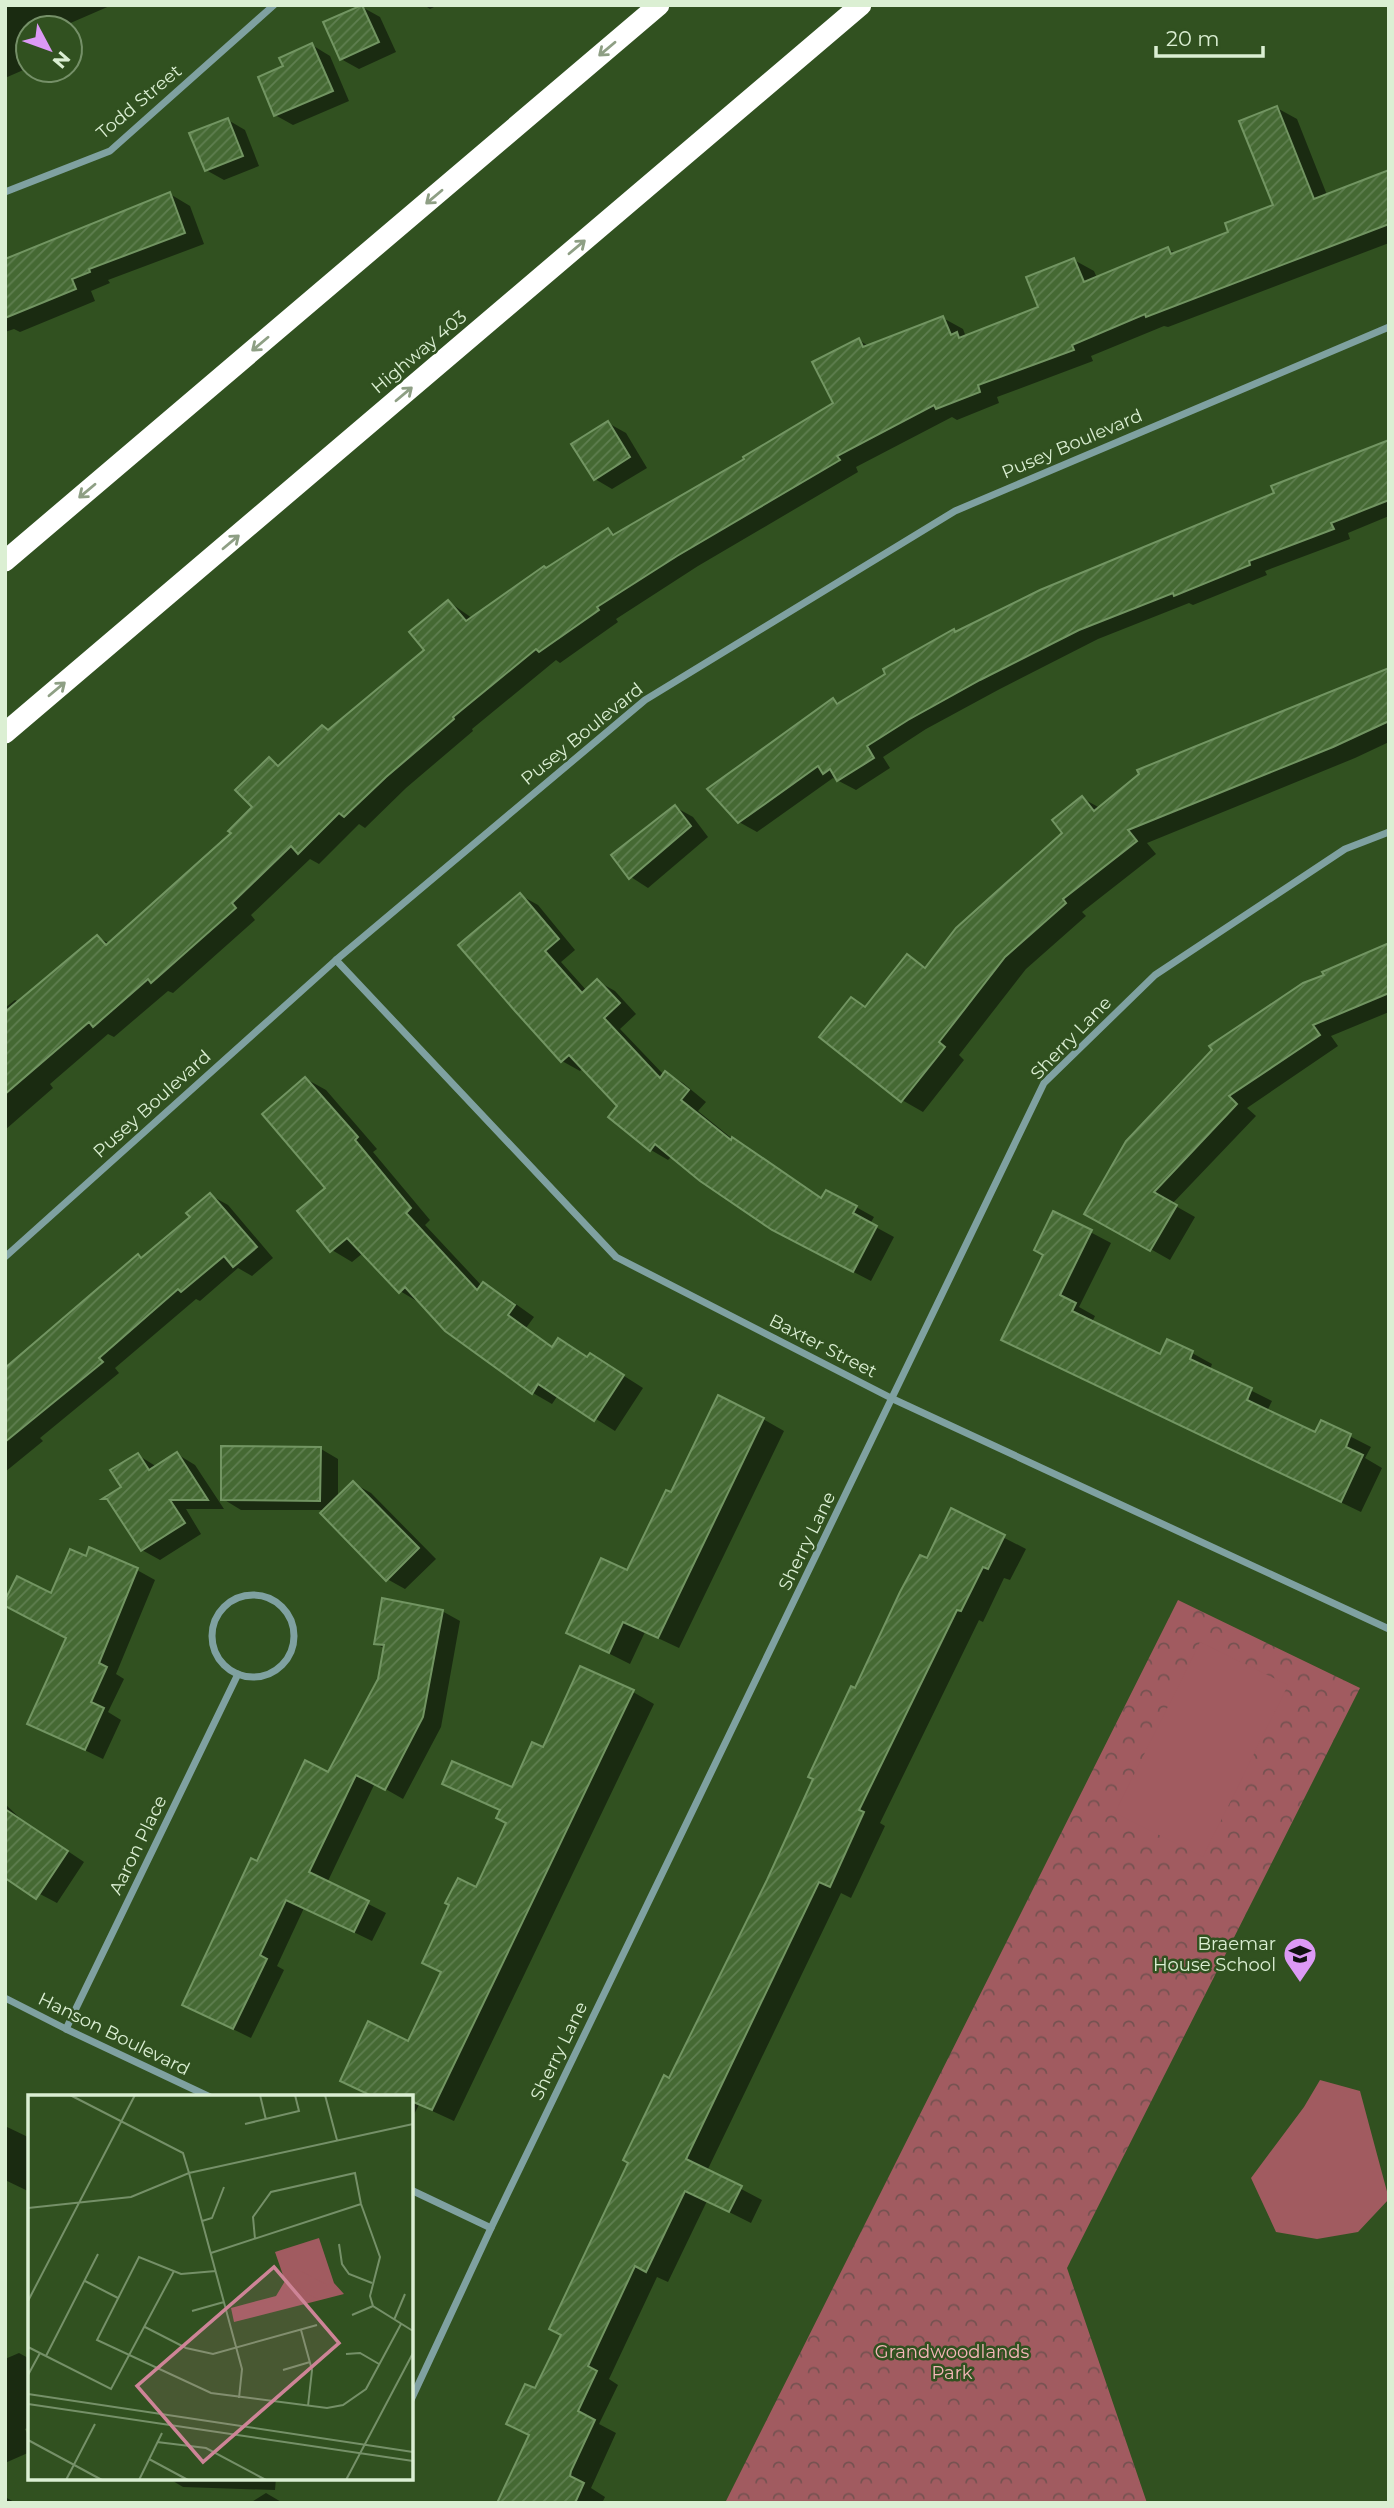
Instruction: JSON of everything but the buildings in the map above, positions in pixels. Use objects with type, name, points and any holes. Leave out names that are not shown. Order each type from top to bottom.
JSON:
[{"type":"highway","points":[[5,561],[659,5]]},
{"type":"highway","name":"Highway 403","points":[[5,733],[862,5]]},
{"type":"street","name":"Todd Street","points":[[5,192],[110,151],[274,5]]},
{"type":"street","name":"Pusey Boulevard","points":[[5,1257],[336,960],[645,700],[968,506],[1389,327]]},
{"type":"street","name":"Sherry Lane","points":[[413,2396],[491,2228],[1044,1083],[1155,975],[1345,849],[1389,832]]},
{"type":"street","name":"Baxter Street","points":[[336,960],[616,1257],[893,1399],[1389,1629]]},
{"type":"street","points":[[257,1595],[271,1599],[282,1607],[290,1619],[293,1632],[290,1652],[278,1669],[265,1675],[252,1677],[238,1674],[227,1668],[218,1658],[213,1646],[215,1620],[222,1609],[244,1596],[257,1595]]},
{"type":"street","name":"Aaron Place","points":[[66,2029],[238,1674]]},
{"type":"street","name":"Hanson Boulevard","points":[[5,1998],[206,2095]]},
{"type":"street","points":[[413,2191],[491,2228]]},
{"type":"green space","name":"Grandwoodlands Park","points":[[1178,1600],[1360,1688],[1067,2268],[1147,2503],[725,2503]]},
{"type":"green space","points":[[1200,1642],[1288,1685],[1203,1857],[1115,1813]]},
{"type":"green space","points":[[1320,2080],[1360,2091],[1389,2199],[1358,2232],[1317,2239],[1276,2232],[1251,2178],[1304,2107]]},
{"type":"place","name":"Braemar House School","points":[[1300,1984]]}]
